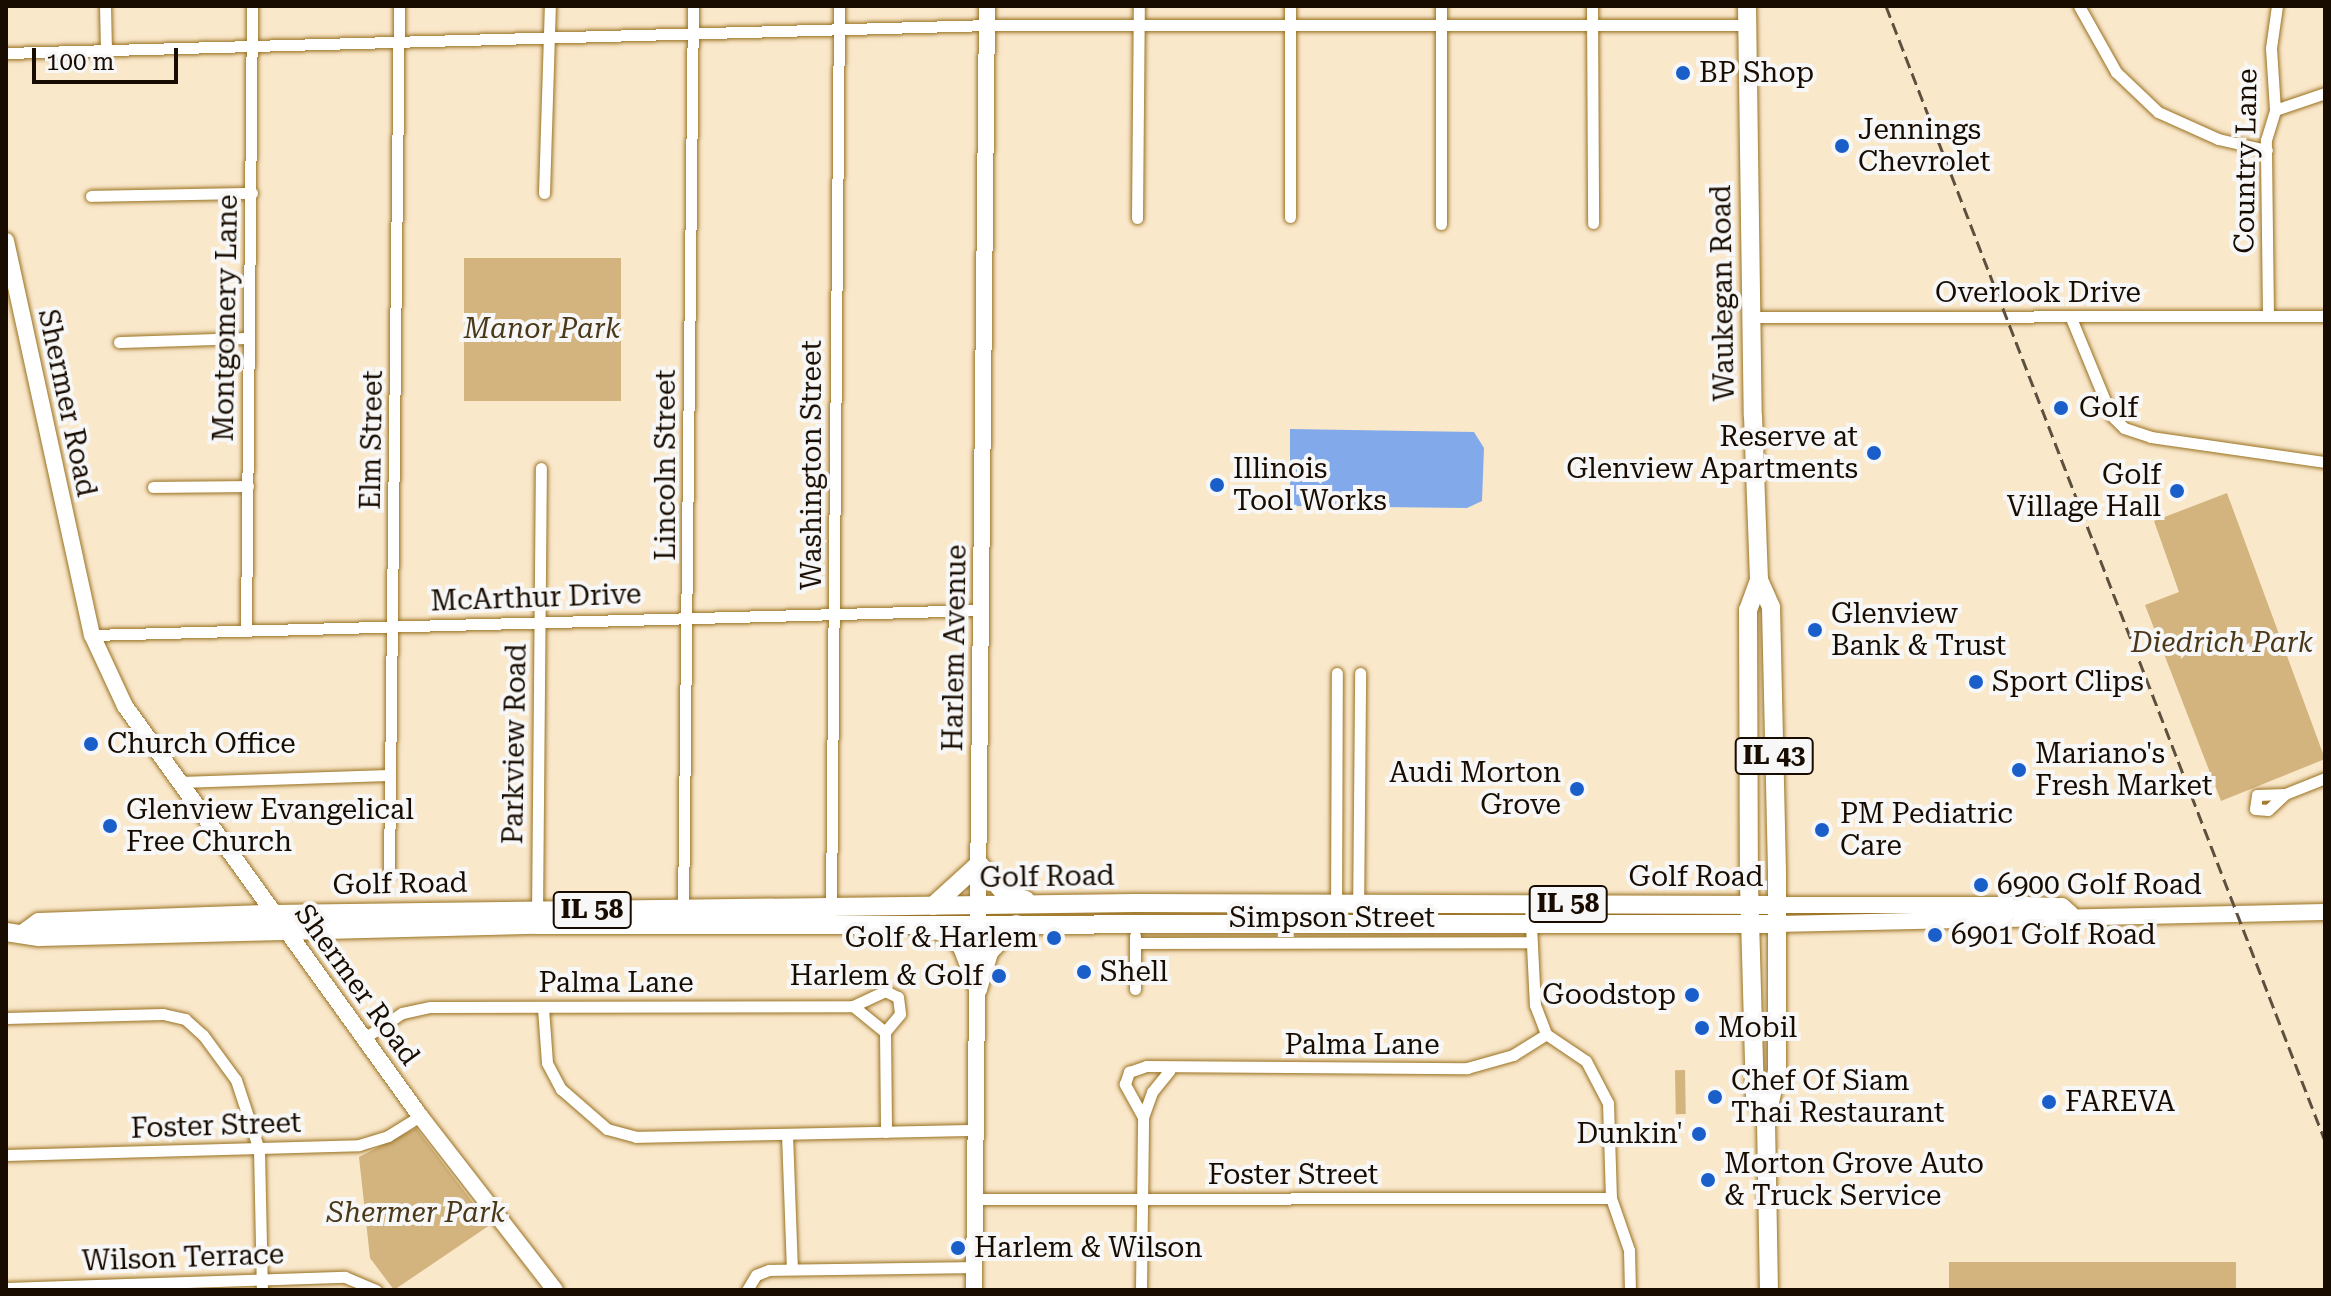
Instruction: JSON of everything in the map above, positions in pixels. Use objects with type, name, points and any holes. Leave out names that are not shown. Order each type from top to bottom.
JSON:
[{"type":"main road","name":"Harlem Avenue","points":[[974,1290],[987,6]]},
{"type":"main road","name":"Waukegan Road","points":[[1747,6],[1759,580],[1748,610],[1750,914]]},
{"type":"main road","name":"Shermer Road","points":[[6,241],[92,635],[125,706],[420,1116],[555,1290]]},
{"type":"main road","name":"Waukegan Road","points":[[1759,580],[1771,607],[1777,914]]},
{"type":"main road","points":[[933,906],[979,864],[1004,893],[1041,905]]},
{"type":"main road","name":"Golf Road","points":[[831,916],[915,924],[1041,905],[1336,912],[1777,914],[2035,905],[2062,906],[2071,914],[2325,912]]},
{"type":"main road","name":"Golf Road","points":[[25,932],[39,922],[272,914],[537,918],[831,916],[933,906],[1016,924],[1135,933],[1336,912]]},
{"type":"main road","name":"IL 43","points":[[1750,914],[1755,1095],[1766,1120]]},
{"type":"main road","name":"IL 43","points":[[1769,1290],[1766,1120],[1777,1071],[1777,914]]},
{"type":"main road","name":"Golf Road","points":[[6,932],[25,932],[39,937],[537,918]]},
{"type":"main road","points":[[915,924],[948,934],[962,947],[978,989]]},
{"type":"main road","points":[[978,989],[989,952],[1016,924]]},
{"type":"street","points":[[105,6],[106,51]]},
{"type":"street","name":"Montgomery Lane","points":[[246,631],[252,6]]},
{"type":"street","name":"Elm Street","points":[[389,874],[399,6]]},
{"type":"street","points":[[544,193],[550,6]]},
{"type":"street","name":"Lincoln Street","points":[[683,917],[689,618],[693,6]]},
{"type":"street","name":"Washington Street","points":[[831,916],[839,6]]},
{"type":"street","points":[[1137,218],[1139,6]]},
{"type":"street","points":[[1290,6],[1290,217]]},
{"type":"street","points":[[1441,6],[1441,224]]},
{"type":"street","points":[[1592,6],[1593,223]]},
{"type":"street","points":[[2079,6],[2116,72],[2158,112],[2208,135],[2267,150]]},
{"type":"street","name":"Country Lane","points":[[2268,316],[2267,150],[2275,110],[2271,48],[2277,6]]},
{"type":"street","points":[[6,53],[987,25],[1747,25]]},
{"type":"street","points":[[2275,110],[2325,93]]},
{"type":"street","points":[[91,196],[252,193]]},
{"type":"street","name":"Overlook Drive","points":[[1752,317],[2325,316]]},
{"type":"street","points":[[2071,318],[2111,415],[2124,428],[2166,440],[2325,462]]},
{"type":"street","points":[[119,342],[249,338]]},
{"type":"street","name":"Parkview Road","points":[[537,918],[541,468]]},
{"type":"street","points":[[153,487],[248,486]]},
{"type":"street","name":"McArthur Drive","points":[[92,635],[982,610]]},
{"type":"street","points":[[1336,912],[1337,673]]},
{"type":"street","points":[[1358,912],[1360,673]]},
{"type":"street","points":[[178,782],[390,775]]},
{"type":"street","points":[[2285,794],[2325,778]]},
{"type":"street","points":[[1531,912],[1535,1005],[1546,1034],[1586,1061],[1608,1103],[1611,1198],[1629,1250],[1630,1290]]},
{"type":"street","points":[[1135,933],[1135,989]]},
{"type":"street","name":"Simpson Street","points":[[1135,933],[1530,942]]},
{"type":"street","name":"Palma Lane","points":[[366,1037],[416,1008],[853,1006],[885,991],[898,997],[900,1014],[885,1032]]},
{"type":"street","points":[[853,1006],[885,1032],[886,1132]]},
{"type":"street","points":[[543,1008],[547,1063],[561,1089],[607,1129],[636,1137],[976,1130]]},
{"type":"street","points":[[6,1018],[163,1014],[185,1019],[224,1059],[236,1080],[259,1150],[262,1285]]},
{"type":"street","name":"Palma Lane","points":[[1143,1117],[1125,1084],[1129,1072],[1146,1066],[1170,1070],[1467,1068],[1513,1055],[1546,1034]]},
{"type":"street","points":[[1141,1290],[1143,1117],[1152,1092],[1170,1070]]},
{"type":"street","name":"Foster Street","points":[[6,1155],[359,1145],[388,1136],[420,1116]]},
{"type":"street","points":[[787,1134],[792,1269]]},
{"type":"street","name":"Foster Street","points":[[975,1199],[1611,1198]]},
{"type":"street","points":[[747,1290],[756,1275],[792,1269],[974,1267]]},
{"type":"street","name":"Wilson Terrace","points":[[6,1288],[262,1285],[361,1279],[376,1290]]},
{"type":"green space","name":"Manor Park","points":[[464,258],[621,258],[621,401],[464,401]]},
{"type":"green space","name":"Diedrich Park","points":[[2227,493],[2325,759],[2221,801],[2145,605],[2179,592],[2154,521]]},
{"type":"green space","points":[[1675,1070],[1685,1070],[1686,1114],[1676,1114]]},
{"type":"green space","name":"Shermer Park","points":[[416,1128],[490,1225],[394,1290],[370,1258],[359,1157]]},
{"type":"green space","points":[[1949,1262],[2236,1262],[2236,1290],[1949,1290]]},
{"type":"water","points":[[1290,429],[1474,432],[1484,448],[1482,501],[1467,508],[1290,506]]},
{"type":"railway","points":[[1886,6],[2325,1141]]},
{"type":"place","name":"BP Shop","points":[[1683,73]]},
{"type":"place","name":"Jennings Chevrolet","points":[[1842,146]]},
{"type":"place","name":"Golf","points":[[2061,408]]},
{"type":"place","name":"Reserve at Glenview Apartments","points":[[1874,453]]},
{"type":"place","name":"Illinois Tool Works","points":[[1217,485]]},
{"type":"place","name":"Golf Village Hall","points":[[2177,491]]},
{"type":"place","name":"Glenview Bank & Trust","points":[[1815,630]]},
{"type":"place","name":"Sport Clips","points":[[1976,682]]},
{"type":"place","name":"Church Office","points":[[91,744]]},
{"type":"place","name":"Mariano's Fresh Market","points":[[2019,770]]},
{"type":"place","name":"Audi Morton Grove","points":[[1577,789]]},
{"type":"place","name":"Glenview Evangelical Free Church","points":[[110,826]]},
{"type":"place","name":"PM Pediatric Care","points":[[1822,830]]},
{"type":"place","name":"6900 Golf Road","points":[[1981,885]]},
{"type":"place","name":"6901 Golf Road","points":[[1935,935]]},
{"type":"place","name":"Golf & Harlem","points":[[1054,938]]},
{"type":"place","name":"Shell","points":[[1084,972]]},
{"type":"place","name":"Harlem & Golf","points":[[999,976]]},
{"type":"place","name":"Goodstop","points":[[1692,995]]},
{"type":"place","name":"Mobil","points":[[1702,1028]]},
{"type":"place","name":"Chef Of Siam Thai Restaurant","points":[[1715,1097]]},
{"type":"place","name":"FAREVA","points":[[2049,1102]]},
{"type":"place","name":"Dunkin'","points":[[1699,1134]]},
{"type":"place","name":"Morton Grove Auto & Truck Service","points":[[1708,1180]]},
{"type":"place","name":"Harlem & Wilson","points":[[958,1248]]}]
